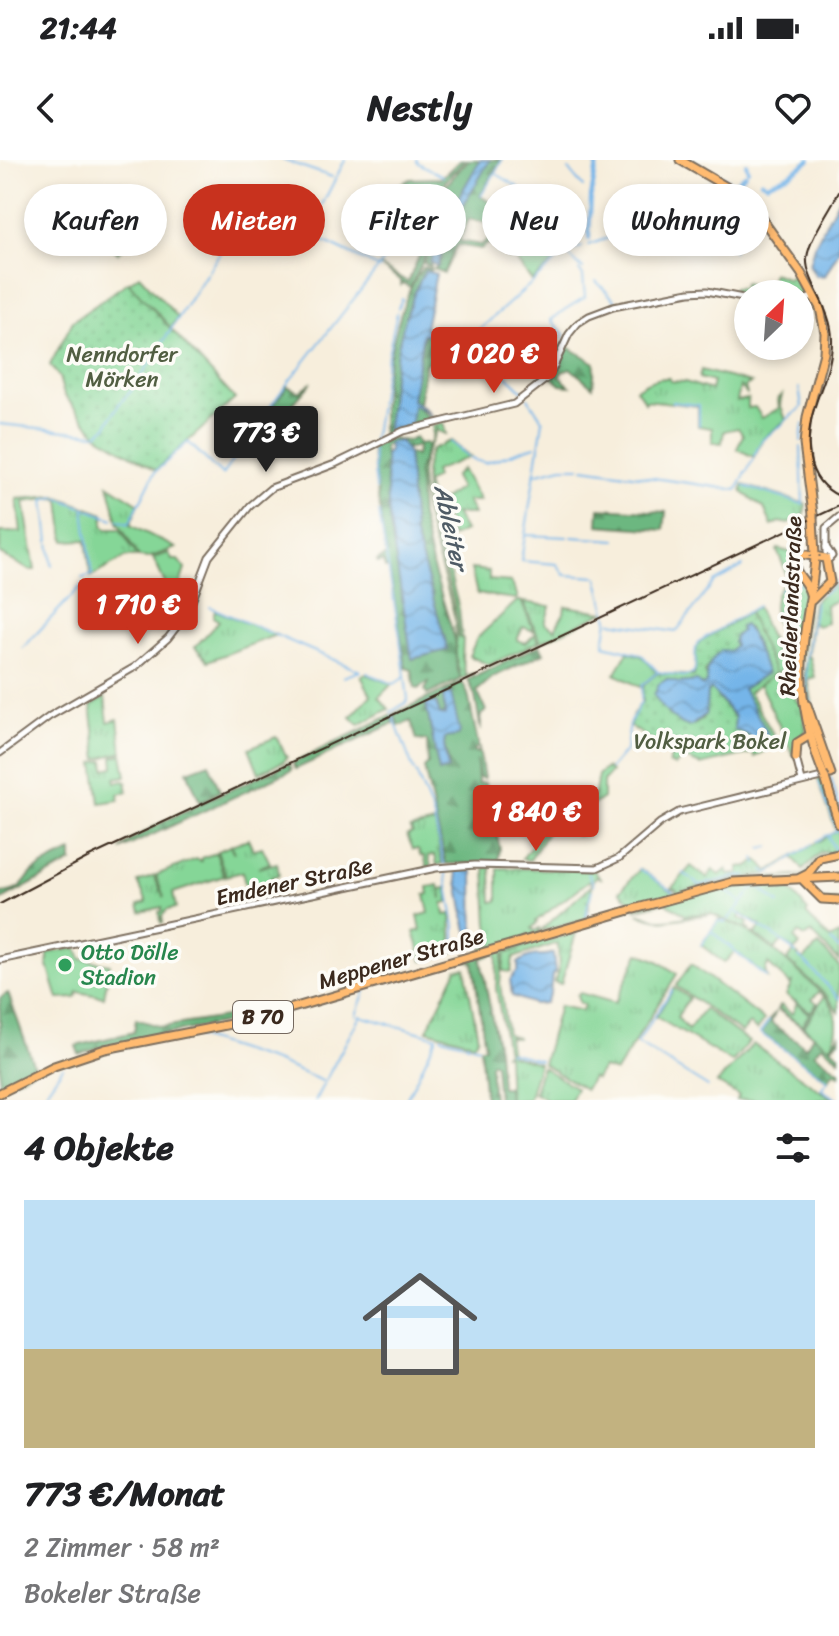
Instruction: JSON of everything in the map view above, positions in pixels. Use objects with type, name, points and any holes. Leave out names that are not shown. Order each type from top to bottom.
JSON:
[{"type":"main road","name":"Rheiderlandstraße","points":[[680,160],[730,189],[754,208],[803,280]]},
{"type":"main road","name":"Rheiderlandstraße","points":[[806,736],[803,650],[810,602],[822,559],[804,444],[807,417],[823,365],[825,343],[822,316],[814,296]]},
{"type":"main road","points":[[810,602],[808,588],[798,577],[795,564],[797,557],[804,554],[822,559]]},
{"type":"main road","points":[[798,577],[809,577],[822,559]]},
{"type":"main road","points":[[822,559],[816,584],[827,586]]},
{"type":"main road","points":[[810,602],[831,580],[822,559]]},
{"type":"main road","points":[[802,683],[839,824]]},
{"type":"main road","points":[[796,758],[796,745],[806,736],[826,775]]},
{"type":"main road","points":[[798,879],[808,874],[825,855],[839,853]]},
{"type":"main road","points":[[818,860],[818,872],[828,878],[820,885],[819,896]]},
{"type":"main road","name":"Meppener Straße","points":[[0,1093],[54,1066],[105,1049],[251,1020],[733,882],[839,877]]},
{"type":"main road","points":[[798,879],[809,884],[828,901],[839,900]]},
{"type":"street","points":[[0,753],[50,716],[135,667],[168,638],[188,612],[209,557],[250,506],[271,488],[331,466],[403,431],[514,404],[549,377],[569,334],[589,316],[613,307],[693,291],[734,297]]},
{"type":"street","points":[[822,559],[829,523],[839,517]]},
{"type":"street","points":[[796,758],[802,781],[826,775]]},
{"type":"street","name":"Emdener Straße","points":[[0,960],[436,868],[475,865],[597,868],[619,858],[679,812],[802,781]]},
{"type":"green space","points":[[460,160],[465,160],[443,184],[400,184],[410,179],[441,178]]},
{"type":"green space","points":[[468,160],[480,160],[466,184],[447,184]]},
{"type":"green space","points":[[490,160],[501,160],[487,184],[482,184],[482,222],[469,219],[466,226],[466,203]]},
{"type":"green space","points":[[466,242],[482,244],[481,249],[466,246]]},
{"type":"green space","points":[[419,256],[424,256],[410,287],[401,285],[401,281],[379,265],[408,282]]},
{"type":"green space","points":[[426,256],[432,256],[431,267],[424,263]]},
{"type":"green space","points":[[442,256],[452,256],[444,273],[433,269],[438,266]]},
{"type":"green space","points":[[513,256],[561,256],[532,281]]},
{"type":"green space","points":[[424,267],[430,272],[425,271],[402,329],[387,431],[411,425],[411,405],[414,404],[430,422],[383,437],[386,374],[398,323],[406,300]]},
{"type":"green space","points":[[773,273],[788,279],[796,273],[800,280],[771,280]]},
{"type":"green space","points":[[139,275],[178,317],[171,328],[151,306],[99,346],[78,321]]},
{"type":"green space","name":"Nenndorfer Mörken","points":[[128,282],[235,399],[156,470],[97,435],[64,395],[59,377],[50,365],[73,321]]},
{"type":"green space","points":[[424,334],[448,342],[457,341],[425,364],[419,404],[412,400]]},
{"type":"green space","points":[[565,345],[595,363],[593,387],[570,368],[560,377],[570,386],[560,385],[551,376]]},
{"type":"green space","points":[[701,370],[751,383],[745,386],[747,395],[740,386],[737,401],[748,399],[748,408],[755,407],[762,418],[779,408],[778,399],[782,395],[780,404],[786,420],[763,439],[754,457],[737,449],[743,435],[738,428],[724,431],[722,443],[712,442],[712,428],[698,426],[698,406],[645,402],[636,389],[651,380],[669,378],[670,381],[711,390],[713,382],[699,378]]},
{"type":"green space","points":[[312,382],[278,421],[248,442],[287,386],[299,392]]},
{"type":"green space","points":[[443,423],[446,434],[438,431],[437,426],[433,438],[425,455],[432,439],[433,425]]},
{"type":"green space","points":[[415,437],[418,444],[426,443],[428,446],[418,471],[421,516],[455,640],[461,679],[427,695],[425,690],[430,681],[415,688],[412,670],[406,668],[389,569],[385,568],[383,561],[377,561],[386,555],[371,447],[389,438],[407,441]],"holes":[[[401,442],[405,449],[418,446],[416,456],[408,453],[414,532],[446,643],[446,650],[413,659],[389,518],[384,446]]]},
{"type":"green space","points":[[451,441],[470,457],[434,471],[436,477],[426,483],[459,609],[466,676],[474,673],[461,679],[454,616],[459,637],[457,616],[425,490],[426,468],[432,449]]},
{"type":"green space","points":[[425,455],[421,473],[422,492],[420,492],[418,471]]},
{"type":"green space","points":[[462,469],[480,501],[467,501],[474,514],[455,514],[465,531],[451,537],[442,500],[460,488],[454,477]]},
{"type":"green space","points":[[108,484],[139,504],[130,525],[176,548],[148,558],[139,557],[118,522]]},
{"type":"green space","points":[[743,485],[806,504],[804,515],[788,524],[780,522],[772,526],[764,508],[742,492]]},
{"type":"green space","points":[[56,496],[104,514],[103,525],[106,529],[120,529],[138,557],[126,557],[91,577],[86,540],[65,541],[60,500],[56,498],[24,502],[35,570],[29,570],[0,554],[0,532],[21,532],[17,499]]},
{"type":"green space","points":[[599,508],[666,512],[664,530],[598,525]]},
{"type":"green space","points":[[778,549],[797,554],[795,558],[809,591],[800,662],[792,668],[774,613],[775,597],[785,578]]},
{"type":"green space","points":[[169,553],[172,560],[178,560],[185,569],[174,602],[153,558]]},
{"type":"green space","points":[[471,569],[489,571],[489,580],[511,582],[518,597],[477,594]]},
{"type":"green space","points":[[833,580],[838,600],[826,605],[827,623],[817,626],[812,622],[807,657],[810,657],[815,677],[808,679],[812,702],[809,703],[804,674],[813,602],[829,588]]},
{"type":"green space","points":[[517,601],[521,601],[534,631],[523,627],[517,640],[526,643],[535,634],[539,642],[489,665],[469,656],[477,638]]},
{"type":"green space","points":[[523,602],[550,606],[545,623],[555,629],[565,606],[604,612],[541,642]]},
{"type":"green space","points":[[757,607],[783,669],[775,675],[748,613]]},
{"type":"green space","points":[[215,610],[276,635],[208,661],[195,647],[219,621],[213,617]]},
{"type":"green space","name":"Volkspark Bokel","points":[[748,613],[775,673],[749,692],[778,743],[755,757],[752,753],[700,765],[682,757],[675,766],[669,763],[672,754],[630,726],[633,714],[643,701],[644,685],[650,679],[658,673],[694,676],[699,642]],"holes":[[[748,628],[767,673],[743,689],[767,734],[758,746],[743,732],[734,730],[735,718],[710,688],[703,719],[695,724],[667,679],[679,683],[697,681],[703,687],[707,683],[705,671],[715,657],[730,652],[741,631]]]},
{"type":"green space","points":[[540,645],[544,653],[493,677],[477,691],[486,711],[481,715],[481,731],[475,696],[468,680]]},
{"type":"green space","points":[[628,652],[642,656],[657,672],[640,687],[615,674]]},
{"type":"green space","points":[[785,673],[797,702],[801,702],[806,730],[793,755],[760,685],[772,674],[774,678]]},
{"type":"green space","points":[[366,674],[392,684],[379,697],[389,709],[359,725],[351,717],[371,695],[361,676]]},
{"type":"green space","points":[[462,682],[468,694],[478,743],[473,750],[477,753],[479,749],[484,779],[479,777],[477,760],[478,783],[485,783],[500,849],[498,863],[446,864],[424,768],[428,764],[427,741],[417,740],[411,721],[399,726],[394,714]],"holes":[[[436,702],[440,715],[445,714],[458,736],[445,737],[449,764],[439,772],[427,704]]]},
{"type":"green space","points":[[105,697],[108,722],[118,719],[122,752],[98,759],[91,706]]},
{"type":"green space","points":[[391,715],[394,723],[296,769],[293,763]]},
{"type":"green space","points":[[276,737],[287,757],[259,773],[249,748]]},
{"type":"green space","points":[[122,754],[126,776],[115,778],[116,782],[126,781],[128,792],[118,794],[119,800],[100,803],[94,763],[104,760],[105,769],[114,767],[113,757]]},
{"type":"green space","points":[[209,763],[220,791],[200,802],[187,771]]},
{"type":"green space","points":[[289,763],[292,770],[122,849],[130,841],[171,818]]},
{"type":"green space","points":[[606,768],[611,772],[603,781],[603,798],[580,814],[580,835],[576,835],[574,814],[550,828],[530,860],[522,859],[552,818],[592,798],[598,775]]},
{"type":"green space","points":[[822,778],[839,832],[839,850],[827,854],[832,852],[821,852],[803,870],[793,857],[768,874],[718,881],[680,892],[740,879],[785,877],[729,882],[633,908],[647,902],[634,905],[620,891],[640,869],[675,893],[677,890],[672,888],[691,866],[707,878],[713,870],[720,875],[727,869],[729,875],[739,874],[739,867],[750,866],[758,860],[769,871],[836,831],[818,779]]},
{"type":"green space","points":[[435,823],[442,864],[437,865],[435,855],[428,856],[431,866],[427,867],[424,856],[418,849],[413,849],[407,835],[412,833],[410,829]]},
{"type":"green space","points":[[248,839],[253,850],[262,847],[270,863],[258,868],[277,863],[279,875],[271,877],[267,901],[254,903],[242,872],[226,876],[217,851],[230,846],[234,853],[231,845]]},
{"type":"green space","points":[[72,852],[72,862],[0,901],[0,893],[15,890],[37,869]]},
{"type":"green space","points":[[216,853],[224,876],[173,893],[176,908],[167,910],[162,916],[163,923],[159,912],[162,907],[141,912],[139,905],[147,902],[138,882],[154,876],[164,897],[156,875]]},
{"type":"green space","points":[[485,868],[491,868],[492,902],[498,901],[498,868],[593,870],[602,879],[597,876],[594,879],[587,901],[587,919],[541,930],[592,885],[590,880],[536,921],[532,928],[535,931],[539,928],[540,933],[529,937],[528,933],[527,939],[482,951],[482,948],[493,944],[488,924]]},
{"type":"green space","points":[[766,880],[805,882],[823,901],[839,900],[830,904],[821,902],[806,885],[784,883],[808,911],[806,914],[830,939],[839,934],[839,961],[811,932],[805,937],[799,933],[794,938],[800,945],[794,951],[782,941],[775,949],[753,933],[761,926],[741,914],[739,918],[748,923],[746,927],[750,931],[710,913],[670,920],[708,913],[685,915],[667,903],[669,901],[635,910],[707,889]]},
{"type":"green space","points":[[439,885],[442,899],[441,889],[447,888],[449,902],[443,903],[445,915],[451,914],[453,952],[423,961],[414,932],[421,930],[418,916],[429,913],[425,895],[429,894],[428,887]]},
{"type":"green space","points":[[719,919],[761,940],[820,991],[812,999],[817,1003],[811,1012],[798,1003],[810,1014],[802,1026],[779,1009],[781,1005],[792,1014],[797,1003],[786,995],[792,983],[768,964],[765,970],[767,977],[735,951],[724,963],[701,945]]},
{"type":"green space","points":[[576,933],[561,984],[554,982],[559,971],[558,943],[513,958],[511,972],[503,971],[505,954],[535,943],[503,954],[500,984],[507,1034],[518,1038],[508,1037],[511,1055],[539,1063],[528,1100],[509,1100],[507,1055],[503,1054],[507,1053],[496,988],[497,957],[496,953],[483,958],[482,954]]},
{"type":"green space","points":[[819,945],[839,966],[839,1012],[797,966],[794,967],[787,960],[794,952],[803,960]]},
{"type":"green space","points":[[77,948],[81,959],[110,964],[104,997],[78,992],[76,998],[58,999],[48,966],[48,953]]},
{"type":"green space","points":[[639,953],[677,974],[616,1072],[603,1068],[596,1079],[592,1077],[585,1089],[543,1064],[559,1006],[582,1011],[584,1004],[579,1003],[577,995],[580,993],[615,1003]]},
{"type":"green space","points":[[482,955],[501,1087],[508,1087],[509,1100],[498,1100],[495,1064],[492,1062],[493,1100],[485,1100],[480,1047],[485,1047],[473,962],[464,960]]},
{"type":"green space","points":[[691,964],[764,1020],[757,1030],[749,1024],[742,1033],[676,986]]},
{"type":"green space","points":[[465,968],[478,1038],[474,1043],[427,1030],[457,969]]},
{"type":"green space","points":[[674,988],[689,998],[677,1017],[688,1030],[704,1009],[749,1042],[732,1062],[656,1017]]},
{"type":"green space","points":[[820,992],[826,997],[834,1010],[836,1023],[832,1045],[827,1046],[803,1027],[824,997]]},
{"type":"green space","points":[[8,993],[35,1069],[0,1088],[0,998]]},
{"type":"green space","points":[[794,1000],[810,1012],[819,1003],[804,1027],[827,1046],[832,1045],[839,1035],[839,1040],[831,1048],[839,1054],[839,1059],[821,1045],[814,1053],[839,1071],[839,1075],[834,1072],[828,1080],[761,1033],[776,1011],[771,1023],[806,1047],[813,1035],[777,1009],[780,1005],[779,1010],[802,1026],[809,1014]]},
{"type":"green space","points":[[231,1016],[233,1021],[109,1045],[79,1054],[76,1046],[134,1032],[136,1019],[162,1027]]},
{"type":"green space","points":[[753,1044],[834,1100],[737,1100],[739,1096],[717,1083]]},
{"type":"green space","points":[[542,1067],[576,1088],[570,1100],[548,1100],[534,1092]]},
{"type":"water","points":[[480,160],[490,160],[466,201],[466,184]]},
{"type":"water","points":[[839,198],[839,250],[825,276],[816,276],[809,265],[814,246]]},
{"type":"water","points":[[432,256],[441,256],[437,266],[430,262]]},
{"type":"water","points":[[425,271],[436,274],[425,328],[445,334],[443,338],[423,334],[412,400],[427,410],[434,420],[426,411],[413,405],[411,425],[387,432],[402,329]]},
{"type":"water","points":[[401,442],[408,453],[414,532],[447,650],[412,659],[389,518],[385,455],[389,451],[388,443]]},
{"type":"water","points":[[744,625],[751,634],[767,673],[743,689],[768,734],[758,746],[749,735],[734,730],[735,717],[711,689],[707,692],[706,714],[690,727],[669,714],[654,695],[659,684],[667,679],[679,683],[697,681],[703,686],[707,683],[711,661],[721,650],[730,651],[735,645],[735,636]]},
{"type":"water","points":[[451,693],[460,732],[458,736],[445,738],[448,769],[439,772],[426,704],[436,702],[440,715],[445,715],[443,696]]},
{"type":"water","points":[[465,868],[473,871],[474,948],[466,927],[456,870]]},
{"type":"water","points":[[553,953],[555,972],[545,1003],[534,1004],[512,996],[510,980],[518,970],[518,963],[529,957]]},
{"type":"waterway","points":[[283,160],[332,177]]},
{"type":"waterway","points":[[325,199],[345,160]]},
{"type":"waterway","points":[[417,160],[431,170]]},
{"type":"waterway","points":[[502,160],[495,173],[513,184]]},
{"type":"waterway","points":[[589,239],[591,196],[598,160]]},
{"type":"waterway","points":[[691,160],[734,184],[745,174]]},
{"type":"waterway","points":[[761,181],[767,184],[790,174],[810,160]]},
{"type":"waterway","points":[[746,164],[748,170]]},
{"type":"waterway","points":[[569,170],[581,184]]},
{"type":"waterway","points":[[433,171],[443,176]]},
{"type":"waterway","points":[[481,196],[495,173]]},
{"type":"waterway","points":[[588,245],[603,240]]},
{"type":"waterway","points":[[325,242],[380,268]]},
{"type":"waterway","points":[[135,386],[218,256]]},
{"type":"waterway","points":[[118,520],[129,524],[155,472],[188,442],[222,475],[280,393],[387,256]]},
{"type":"waterway","points":[[470,338],[562,256]]},
{"type":"waterway","points":[[569,256],[583,269]]},
{"type":"waterway","points":[[564,310],[585,297],[583,276],[579,270]]},
{"type":"waterway","points":[[596,281],[616,301]]},
{"type":"waterway","points":[[398,308],[402,299]]},
{"type":"waterway","points":[[563,311],[551,320],[564,334],[563,338]]},
{"type":"waterway","points":[[385,368],[397,312]]},
{"type":"waterway","points":[[478,348],[525,393]]},
{"type":"waterway","points":[[373,441],[385,370]]},
{"type":"waterway","points":[[785,421],[802,407],[799,388]]},
{"type":"waterway","points":[[97,434],[106,427],[119,404],[132,390]]},
{"type":"waterway","points":[[528,398],[543,421],[521,561],[557,564],[565,575],[597,577]]},
{"type":"waterway","points":[[672,402],[699,405],[699,425]]},
{"type":"waterway","points":[[754,456],[762,440],[784,423]]},
{"type":"waterway","points":[[801,441],[803,423]]},
{"type":"waterway","points":[[0,424],[95,434]]},
{"type":"waterway","points":[[451,442],[469,457]]},
{"type":"waterway","points":[[471,459],[485,463],[535,446]]},
{"type":"waterway","points":[[744,486],[803,504],[801,447]]},
{"type":"waterway","points":[[372,448],[376,490]]},
{"type":"waterway","points":[[584,468],[737,490],[753,459]]},
{"type":"waterway","points":[[534,474],[562,467],[580,467]]},
{"type":"waterway","points":[[52,566],[44,500],[56,497],[113,519]]},
{"type":"waterway","points":[[82,578],[92,575],[84,508]]},
{"type":"waterway","points":[[379,513],[400,637]]},
{"type":"waterway","points":[[525,535],[567,537]]},
{"type":"waterway","points":[[572,537],[616,540]]},
{"type":"waterway","points":[[611,622],[676,632],[714,582],[743,566]]},
{"type":"waterway","points":[[598,580],[608,619],[604,645],[641,654],[658,672],[642,685],[641,702],[630,722],[626,750],[610,769]]},
{"type":"waterway","points":[[822,594],[831,589],[834,581]]},
{"type":"waterway","points":[[23,648],[83,584]]},
{"type":"waterway","points":[[780,590],[801,584]]},
{"type":"waterway","points":[[815,602],[806,658],[807,689],[833,769]]},
{"type":"waterway","points":[[658,672],[683,676],[693,674],[698,642],[757,606]]},
{"type":"waterway","points":[[210,607],[360,671]]},
{"type":"waterway","points":[[391,712],[408,699],[400,639]]},
{"type":"waterway","points":[[343,677],[360,671]]},
{"type":"waterway","points":[[371,675],[394,684],[405,677]]},
{"type":"waterway","points":[[393,716],[414,771]]},
{"type":"waterway","points":[[416,773],[433,814],[444,864]]},
{"type":"waterway","points":[[831,778],[839,808]]},
{"type":"waterway","points":[[819,782],[837,830],[828,836]]},
{"type":"waterway","points":[[817,841],[827,835],[836,852]]},
{"type":"waterway","points":[[764,871],[769,873],[813,844]]},
{"type":"waterway","points":[[761,848],[769,847]]},
{"type":"waterway","points":[[755,858],[757,864]]},
{"type":"waterway","points":[[445,869],[455,926],[455,951]]},
{"type":"waterway","points":[[639,869],[673,891]]},
{"type":"waterway","points":[[588,873],[594,885]]},
{"type":"waterway","points":[[683,873],[691,879]]},
{"type":"waterway","points":[[694,881],[700,885],[746,875]]},
{"type":"waterway","points":[[758,886],[779,904]]},
{"type":"waterway","points":[[750,892],[756,887]]},
{"type":"waterway","points":[[723,889],[740,901]]},
{"type":"waterway","points":[[589,901],[592,890]]},
{"type":"waterway","points":[[737,909],[748,895]]},
{"type":"waterway","points":[[586,918],[588,903]]},
{"type":"waterway","points":[[735,911],[782,941],[796,954]]},
{"type":"waterway","points":[[728,920],[735,911]]},
{"type":"waterway","points":[[701,945],[718,921],[726,922]]},
{"type":"waterway","points":[[711,931],[766,977]]},
{"type":"waterway","points":[[831,941],[839,949]]},
{"type":"waterway","points":[[799,957],[802,960]]},
{"type":"waterway","points":[[804,961],[839,998]]},
{"type":"waterway","points":[[672,990],[637,1043],[708,1087]]},
{"type":"waterway","points":[[356,1015],[365,991]]},
{"type":"waterway","points":[[360,1016],[437,1037],[406,1100]]},
{"type":"waterway","points":[[315,1100],[360,1016]]},
{"type":"waterway","points":[[769,1021],[760,1033],[828,1080],[821,1089],[838,1100]]},
{"type":"waterway","points":[[195,1036],[277,1062],[322,1081]]},
{"type":"waterway","points":[[441,1037],[479,1047]]},
{"type":"waterway","points":[[509,1052],[540,1060]]},
{"type":"waterway","points":[[47,1090],[63,1067]]},
{"type":"waterway","points":[[43,1100],[46,1092]]},
{"type":"railway","points":[[839,192],[816,233],[807,258],[810,275],[828,317],[832,339],[828,369],[810,425],[810,459],[819,481],[839,496]]},
{"type":"railway","points":[[0,904],[87,858],[839,506]]},
{"type":"place","name":"Otto Dölle Stadion","points":[[65,965]]},
{"type":"water label","name":"Ableiter","points":[[451,527]]}]
